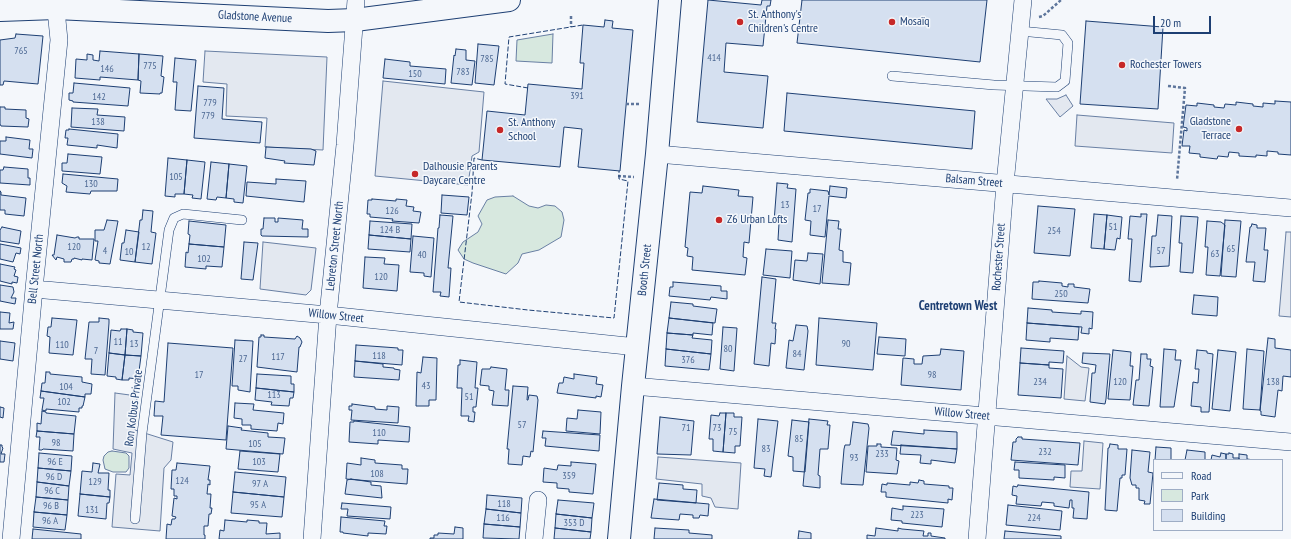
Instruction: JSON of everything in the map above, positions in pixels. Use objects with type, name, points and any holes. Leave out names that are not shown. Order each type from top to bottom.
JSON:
[{"type":"main road","name":"Gladstone Avenue","points":[[0,10],[56,4],[328,21],[356,10],[509,0]]},
{"type":"main road","name":"Booth Street","points":[[620,539],[633,386],[657,154],[670,0]]},
{"type":"street","name":"Rochester Street","points":[[977,539],[1005,184],[1023,0]]},
{"type":"street","name":"Bell Street North","points":[[11,539],[59,40],[56,4]]},
{"type":"street","name":"Lebreton Street North","points":[[312,539],[328,315],[345,145],[356,10]]},
{"type":"street","name":"Balsam Street","points":[[657,154],[1291,208]]},
{"type":"street","name":"Willow Street","points":[[34,289],[328,315],[637,347]]},
{"type":"street","name":"Willow Street","points":[[633,386],[1291,442]]},
{"type":"street","points":[[534,539],[538,500]]},
{"type":"lane","points":[[892,76],[994,85],[1057,87],[1065,81],[1068,43],[1062,35],[1020,31]]},
{"type":"lane","name":"Ron Kolbus Private","points":[[135,520],[142,434],[169,230],[174,218],[183,214],[242,220]]},
{"type":"path","points":[[1036,17],[1043,16],[1061,0]]},
{"type":"path","points":[[570,16],[571,27]]},
{"type":"path","points":[[1168,86],[1185,88],[1177,182]]},
{"type":"path","points":[[626,104],[640,104]]},
{"type":"path","points":[[618,176],[634,177]]},
{"type":"green space","points":[[553,34],[552,63],[516,61],[517,40]]},
{"type":"green space","points":[[513,196],[529,206],[538,208],[546,205],[555,206],[562,212],[564,220],[561,237],[539,250],[522,254],[518,263],[506,274],[464,259],[458,250],[463,242],[478,232],[482,224],[478,216],[487,200],[495,197]]},
{"type":"green space","points":[[112,451],[126,453],[129,456],[129,468],[126,472],[113,472],[105,469],[103,460],[104,456],[108,452]]},
{"type":"shaded area","points":[[205,51],[327,57],[323,150],[265,147],[267,118],[226,116],[227,84],[203,82]]},
{"type":"shaded area","points":[[383,81],[484,92],[479,152],[472,156],[468,185],[375,176]]},
{"type":"shaded area","points":[[1066,95],[1073,106],[1060,117],[1046,99],[1057,99]]},
{"type":"shaded area","points":[[1077,115],[1174,123],[1172,153],[1075,146]]},
{"type":"shaded area","points":[[1286,232],[1291,232],[1291,317],[1279,316]]},
{"type":"shaded area","points":[[263,242],[316,248],[311,290],[306,295],[260,289]]},
{"type":"shaded area","points":[[1067,356],[1081,367],[1089,368],[1085,401],[1064,399]]},
{"type":"shaded area","points":[[115,393],[137,396],[135,430],[173,442],[171,460],[164,468],[160,531],[112,527],[116,474],[130,475],[132,453],[113,449]]},
{"type":"shaded area","points":[[1084,441],[1103,443],[1100,489],[1070,487],[1071,471],[1082,471]]},
{"type":"shaded area","points":[[658,457],[741,463],[738,509],[715,507],[711,498],[702,496],[702,484],[656,479]]},
{"type":"building","points":[[708,0],[761,5],[762,0],[771,0],[770,6],[767,6],[763,46],[726,43],[724,72],[768,76],[763,128],[697,122]]},
{"type":"building","name":"Mosaïq","points":[[802,0],[987,0],[980,62],[797,43]]},
{"type":"building","points":[[605,20],[613,21],[612,28],[633,30],[620,171],[578,167],[582,129],[564,127],[560,167],[482,160],[487,111],[525,115],[528,84],[582,89],[584,63],[580,63],[583,25],[604,27]]},
{"type":"building","name":"Rochester Towers","points":[[1086,21],[1163,27],[1158,109],[1080,104]]},
{"type":"building","points":[[16,34],[43,36],[38,84],[4,81],[3,85],[0,85],[0,40],[15,38]]},
{"type":"building","points":[[478,44],[499,46],[494,85],[475,83]]},
{"type":"building","points":[[456,49],[466,50],[466,60],[475,61],[472,85],[451,83]]},
{"type":"building","points":[[100,51],[139,54],[138,80],[100,77],[100,80],[75,78],[76,59],[87,60],[87,54],[93,55],[93,60],[99,61]]},
{"type":"building","points":[[139,54],[163,56],[161,76],[164,77],[162,93],[140,93],[141,81],[138,80]]},
{"type":"building","points":[[175,58],[196,60],[191,111],[175,110],[177,82],[173,82]]},
{"type":"building","points":[[385,59],[410,62],[410,66],[446,69],[445,84],[383,78]]},
{"type":"building","points":[[74,83],[130,88],[128,106],[73,102],[69,100],[69,93],[73,93]]},
{"type":"building","points":[[198,86],[224,88],[222,119],[262,122],[260,143],[194,138]]},
{"type":"building","points":[[787,93],[975,111],[972,149],[784,131]]},
{"type":"building","name":"Gladstone Terrace","points":[[1275,101],[1291,102],[1291,155],[1267,151],[1267,156],[1256,155],[1256,157],[1239,156],[1239,153],[1229,152],[1228,157],[1218,156],[1217,159],[1200,157],[1200,154],[1189,153],[1190,146],[1182,146],[1184,130],[1187,131],[1187,128],[1183,127],[1186,105],[1197,106],[1197,103],[1224,108],[1225,104],[1236,105],[1236,102],[1263,107],[1263,103],[1275,104]]},
{"type":"building","points":[[0,107],[5,107],[5,109],[26,110],[26,118],[29,119],[28,127],[1,126]]},
{"type":"building","points":[[72,108],[98,109],[97,115],[125,117],[124,131],[71,127]]},
{"type":"building","points":[[69,129],[118,134],[117,148],[97,145],[97,148],[67,145],[68,138],[65,138],[66,130]]},
{"type":"building","points":[[6,137],[30,140],[29,149],[33,149],[32,158],[0,154],[0,141],[6,141]]},
{"type":"building","points":[[266,147],[311,149],[316,151],[314,165],[284,163],[285,161],[265,158]]},
{"type":"building","points":[[68,154],[102,157],[100,174],[62,171],[62,163],[67,163]]},
{"type":"building","points":[[168,158],[187,160],[184,194],[175,194],[175,197],[165,196]]},
{"type":"building","points":[[187,160],[205,162],[201,199],[192,198],[193,195],[184,194]]},
{"type":"building","points":[[211,162],[229,164],[226,198],[217,197],[216,200],[207,199]]},
{"type":"building","points":[[229,164],[247,166],[243,203],[234,202],[234,199],[226,198]]},
{"type":"building","points":[[4,167],[28,169],[30,185],[0,183],[0,170],[3,170]]},
{"type":"building","points":[[63,174],[118,179],[117,191],[91,191],[90,194],[66,192],[67,186],[62,183]]},
{"type":"building","points":[[276,179],[306,181],[304,202],[246,196],[247,182],[276,184]]},
{"type":"building","points":[[777,183],[788,184],[787,188],[796,189],[792,242],[778,240],[779,223],[774,222]]},
{"type":"building","name":"Z6 Urban Lofts","points":[[703,186],[739,190],[738,196],[753,197],[749,243],[744,242],[743,257],[747,258],[745,275],[692,270],[693,257],[687,256],[688,248],[685,247],[690,192],[702,193]]},
{"type":"building","points":[[830,186],[847,188],[846,198],[829,196],[825,237],[810,235],[811,221],[805,220],[808,193],[810,193],[810,189],[828,191],[829,195]]},
{"type":"building","points":[[0,191],[1,195],[26,198],[24,216],[5,214],[5,210],[0,210]]},
{"type":"building","points":[[442,195],[469,197],[467,215],[441,213]]},
{"type":"building","points":[[396,199],[407,200],[406,206],[414,207],[413,211],[421,212],[419,223],[392,221],[393,219],[370,217],[370,214],[367,214],[368,200],[396,201]]},
{"type":"building","points":[[1038,206],[1075,209],[1070,256],[1034,253]]},
{"type":"building","points":[[143,210],[153,211],[151,232],[156,233],[152,264],[135,262],[140,220],[142,220]]},
{"type":"building","points":[[1094,214],[1107,215],[1104,249],[1091,248]]},
{"type":"building","points":[[1141,214],[1147,214],[1141,282],[1129,281],[1132,239],[1128,239],[1130,216],[1141,217]]},
{"type":"building","points":[[440,215],[453,216],[448,268],[451,268],[449,297],[440,296],[441,292],[433,292]]},
{"type":"building","points":[[1107,215],[1122,217],[1120,239],[1117,238],[1115,250],[1104,249]]},
{"type":"building","points":[[1158,215],[1172,216],[1169,266],[1150,267],[1152,236],[1156,236]]},
{"type":"building","points":[[1181,216],[1198,217],[1193,273],[1180,272],[1182,243],[1179,243]]},
{"type":"building","points":[[264,218],[275,218],[275,222],[278,222],[278,218],[303,220],[302,229],[308,229],[308,237],[262,236],[261,229],[263,229]]},
{"type":"building","points":[[107,220],[118,221],[110,264],[99,263],[99,261],[95,260],[98,241],[95,241],[95,230],[104,230]]},
{"type":"building","points":[[828,220],[839,221],[838,229],[841,229],[839,250],[843,251],[843,262],[851,263],[849,285],[822,283]]},
{"type":"building","points":[[1225,220],[1241,221],[1236,277],[1221,276]]},
{"type":"building","points":[[189,221],[226,225],[224,247],[189,244]]},
{"type":"building","points":[[370,221],[412,224],[411,239],[369,235]]},
{"type":"building","points":[[1207,221],[1221,222],[1225,225],[1220,276],[1206,275],[1208,247],[1205,247]]},
{"type":"building","points":[[1252,224],[1257,225],[1257,228],[1266,228],[1264,250],[1268,250],[1265,282],[1253,281],[1255,262],[1246,262],[1250,227]]},
{"type":"building","points":[[2,227],[21,231],[19,244],[0,241],[0,230]]},
{"type":"building","points":[[126,230],[139,232],[135,262],[120,260],[122,243],[124,243]]},
{"type":"building","points":[[57,235],[75,238],[79,237],[79,239],[94,239],[92,260],[74,258],[71,262],[64,262],[64,259],[57,257],[56,260],[52,255],[54,255]]},
{"type":"building","points":[[369,235],[411,239],[410,252],[368,249]]},
{"type":"building","points":[[413,236],[434,238],[431,277],[424,276],[424,273],[410,272]]},
{"type":"building","points":[[244,242],[258,243],[253,280],[241,279]]},
{"type":"building","points":[[0,244],[21,248],[20,254],[16,253],[13,262],[0,259]]},
{"type":"building","points":[[189,244],[224,247],[222,267],[206,266],[206,269],[185,267],[186,252],[188,253]]},
{"type":"building","points":[[766,249],[792,251],[790,278],[763,275]]},
{"type":"building","points":[[808,253],[823,254],[820,284],[793,280],[795,260],[807,261]]},
{"type":"building","points":[[365,257],[385,258],[384,264],[399,265],[397,291],[363,288]]},
{"type":"building","points":[[0,264],[15,267],[14,269],[16,270],[14,276],[18,277],[17,283],[12,282],[12,284],[0,281]]},
{"type":"building","points":[[762,277],[776,279],[772,323],[776,323],[775,344],[771,343],[769,366],[754,364]]},
{"type":"building","points":[[1039,281],[1062,283],[1062,286],[1068,287],[1068,284],[1074,284],[1074,287],[1090,289],[1088,303],[1032,299],[1033,282]]},
{"type":"building","points":[[673,282],[721,286],[721,291],[727,291],[727,299],[711,297],[710,300],[669,296],[670,287],[673,287]]},
{"type":"building","points":[[0,285],[13,287],[14,292],[11,298],[16,298],[15,304],[0,301]]},
{"type":"building","points":[[1194,295],[1218,297],[1217,316],[1192,314]]},
{"type":"building","points":[[671,302],[693,304],[693,306],[717,309],[715,323],[669,318]]},
{"type":"building","points":[[1028,308],[1052,310],[1052,312],[1081,314],[1081,311],[1093,312],[1092,329],[1089,328],[1089,334],[1081,333],[1082,327],[1027,323]]},
{"type":"building","points":[[0,312],[10,313],[9,323],[14,322],[13,329],[0,329]]},
{"type":"building","points":[[52,318],[77,320],[73,355],[49,353],[50,337],[47,336],[48,327],[51,327]]},
{"type":"building","points":[[99,318],[109,319],[105,375],[91,374],[92,359],[85,359],[89,322],[99,322]]},
{"type":"building","points":[[669,318],[713,323],[712,335],[667,333]]},
{"type":"building","points":[[819,318],[877,323],[873,370],[816,365]]},
{"type":"building","points":[[1027,323],[1079,327],[1078,340],[1050,338],[1050,342],[1026,340]]},
{"type":"building","points":[[796,325],[807,326],[808,331],[804,370],[786,368],[789,340],[793,341]]},
{"type":"building","points":[[723,327],[737,328],[734,371],[720,369]]},
{"type":"building","points":[[121,329],[127,329],[125,355],[109,353],[111,330],[120,331]]},
{"type":"building","points":[[127,329],[133,330],[133,332],[143,333],[141,356],[125,355]]},
{"type":"building","points":[[667,333],[693,335],[692,338],[712,340],[711,354],[666,349]]},
{"type":"building","points":[[261,335],[264,335],[264,337],[295,339],[297,336],[300,338],[302,342],[299,347],[297,372],[257,367],[259,337],[261,337]]},
{"type":"building","points":[[879,337],[906,339],[905,356],[877,354]]},
{"type":"building","points":[[1268,338],[1275,339],[1275,348],[1291,350],[1291,377],[1283,376],[1282,391],[1278,390],[1275,417],[1261,415],[1260,411]]},
{"type":"building","points":[[235,340],[253,341],[250,392],[238,390],[238,386],[232,386]]},
{"type":"building","points":[[0,341],[15,343],[13,361],[0,359]]},
{"type":"building","points":[[168,343],[233,348],[226,440],[161,435],[163,416],[154,416],[155,401],[164,402]]},
{"type":"building","points":[[356,345],[398,348],[398,350],[403,350],[402,365],[355,361]]},
{"type":"building","points":[[1021,348],[1064,351],[1063,363],[1049,362],[1049,365],[1020,363]]},
{"type":"building","points":[[666,349],[711,354],[709,370],[665,366]]},
{"type":"building","points":[[941,349],[964,351],[961,390],[901,385],[903,358],[914,359],[914,364],[922,364],[923,356],[940,355]]},
{"type":"building","points":[[1164,349],[1176,350],[1175,360],[1181,360],[1174,407],[1160,407]]},
{"type":"building","points":[[1247,349],[1264,351],[1260,410],[1243,409]]},
{"type":"building","points":[[1113,350],[1131,352],[1130,366],[1133,366],[1130,400],[1108,399]]},
{"type":"building","points":[[1197,350],[1207,351],[1207,353],[1213,354],[1209,412],[1201,412],[1201,407],[1191,406],[1193,382],[1198,383],[1199,369],[1195,369]]},
{"type":"building","points":[[1218,350],[1236,352],[1230,411],[1212,409]]},
{"type":"building","points":[[109,353],[125,355],[122,380],[116,379],[116,377],[107,376]]},
{"type":"building","points":[[1083,353],[1110,354],[1105,404],[1090,402],[1092,373],[1095,373],[1096,365],[1082,363]]},
{"type":"building","points":[[1141,354],[1147,354],[1147,359],[1151,359],[1150,366],[1153,367],[1149,406],[1133,405],[1136,380],[1139,380]]},
{"type":"building","points":[[125,355],[141,356],[138,379],[129,378],[129,380],[122,380]]},
{"type":"building","points":[[423,357],[437,358],[436,400],[429,400],[429,406],[416,406],[417,372],[421,373]]},
{"type":"building","points":[[460,360],[477,362],[475,388],[478,388],[476,407],[473,407],[473,412],[475,412],[474,422],[468,421],[469,416],[461,416],[462,388],[457,388],[458,365],[460,365]]},
{"type":"building","points":[[355,361],[383,364],[383,367],[400,370],[399,380],[354,377]]},
{"type":"building","points":[[1020,363],[1049,365],[1049,368],[1063,369],[1061,398],[1018,395]]},
{"type":"building","points":[[491,367],[507,369],[505,390],[509,390],[508,406],[492,405],[494,391],[489,390],[489,386],[480,385],[482,369],[490,369]]},
{"type":"building","points":[[46,372],[50,372],[50,374],[82,377],[82,382],[92,384],[91,394],[85,394],[85,397],[41,391],[42,383],[45,383]]},
{"type":"building","points":[[257,374],[291,376],[291,384],[294,384],[294,392],[256,388]]},
{"type":"building","points":[[574,374],[597,377],[596,384],[603,385],[601,397],[596,396],[596,398],[557,393],[559,383],[563,383],[564,377],[574,379]]},
{"type":"building","points":[[513,386],[528,387],[527,400],[529,395],[537,396],[538,400],[533,452],[531,451],[530,457],[523,456],[522,465],[508,464],[509,449],[507,449]]},
{"type":"building","points":[[256,388],[294,392],[293,398],[290,398],[289,406],[271,405],[272,402],[255,400]]},
{"type":"building","points":[[41,391],[85,397],[83,406],[82,408],[79,408],[79,412],[46,409],[46,411],[42,410],[44,398],[40,398]]},
{"type":"building","points":[[235,403],[254,404],[253,410],[284,413],[283,424],[278,423],[277,431],[251,429],[251,425],[242,425],[242,419],[234,418]]},
{"type":"building","points":[[352,404],[387,410],[387,406],[399,407],[398,423],[351,420],[352,410],[349,410],[349,406],[352,406]]},
{"type":"building","points":[[0,407],[4,408],[3,418],[0,417]]},
{"type":"building","points":[[578,410],[601,412],[600,434],[566,431],[567,418],[577,419]]},
{"type":"building","points":[[42,411],[46,413],[76,416],[74,434],[37,431],[37,423],[41,424]]},
{"type":"building","points":[[720,413],[726,413],[723,452],[713,451],[713,439],[709,439],[711,415],[719,416]]},
{"type":"building","points":[[726,413],[734,413],[734,417],[742,417],[740,446],[735,446],[735,453],[723,452]]},
{"type":"building","points":[[660,417],[694,421],[691,455],[657,454]]},
{"type":"building","points":[[758,419],[778,421],[771,477],[764,476],[765,469],[754,468]]},
{"type":"building","points":[[809,419],[828,421],[827,425],[830,425],[828,449],[820,449],[818,475],[820,476],[820,488],[803,486]]},
{"type":"building","points":[[792,420],[809,422],[805,472],[793,471],[793,457],[788,456]]},
{"type":"building","points":[[354,421],[410,427],[409,442],[378,440],[378,444],[349,442],[350,422]]},
{"type":"building","points":[[853,422],[868,424],[869,428],[863,485],[841,484],[844,449],[845,445],[850,445]]},
{"type":"building","points":[[228,426],[242,428],[241,430],[268,433],[268,437],[285,438],[283,454],[226,449]]},
{"type":"building","points":[[924,430],[957,432],[957,449],[891,445],[893,431],[924,434]]},
{"type":"building","points":[[37,431],[74,434],[73,451],[39,450],[40,437],[36,437]]},
{"type":"building","points":[[543,431],[600,435],[599,451],[545,446],[546,438],[542,438]]},
{"type":"building","points":[[1018,437],[1022,437],[1022,439],[1080,443],[1078,465],[1011,460],[1013,442],[1016,442]]},
{"type":"building","points":[[877,444],[881,444],[881,447],[897,448],[896,460],[899,461],[897,474],[866,472],[868,446],[877,446]]},
{"type":"building","points":[[1110,444],[1118,445],[1118,449],[1127,449],[1125,475],[1122,475],[1122,478],[1120,478],[1117,511],[1105,510],[1108,448]]},
{"type":"building","points":[[0,445],[2,445],[3,448],[1,454],[5,454],[4,462],[0,462]]},
{"type":"building","points":[[901,445],[957,449],[955,463],[931,460],[931,464],[920,463],[921,455],[900,454]]},
{"type":"building","points":[[1156,447],[1171,448],[1171,459],[1155,459]]},
{"type":"building","points":[[1132,450],[1150,452],[1148,472],[1153,473],[1150,504],[1144,504],[1145,501],[1139,500],[1139,488],[1136,488],[1136,485],[1132,485],[1130,478]]},
{"type":"building","points":[[1187,450],[1205,452],[1205,459],[1185,459]]},
{"type":"building","points":[[240,451],[280,454],[278,472],[238,469]]},
{"type":"building","points":[[39,453],[72,456],[71,471],[38,468]]},
{"type":"building","points":[[1221,453],[1226,454],[1226,459],[1211,459],[1212,455],[1220,457]]},
{"type":"building","points":[[1226,454],[1233,454],[1233,458],[1239,459],[1226,459]]},
{"type":"building","points":[[1239,454],[1247,455],[1247,459],[1239,459]]},
{"type":"building","points":[[361,458],[375,460],[375,463],[402,465],[402,469],[408,469],[407,484],[346,479],[347,463],[361,465]]},
{"type":"building","points":[[571,462],[596,464],[593,494],[569,492],[569,489],[557,488],[557,483],[543,482],[544,468],[557,470],[558,465],[571,466]]},
{"type":"building","points":[[1015,462],[1065,465],[1065,478],[1054,477],[1054,480],[1019,478],[1019,470],[1014,470]]},
{"type":"building","points":[[93,463],[100,464],[98,473],[109,473],[108,490],[110,490],[110,497],[80,494],[82,471],[92,472]]},
{"type":"building","points":[[177,463],[210,466],[208,480],[210,480],[210,485],[208,484],[207,494],[211,494],[210,508],[212,508],[211,514],[209,514],[208,526],[204,526],[205,539],[166,539],[167,524],[171,525],[172,519],[175,519],[176,517],[172,516],[174,498],[177,499],[177,496],[174,496],[174,489],[171,489],[172,470],[176,470]]},
{"type":"building","points":[[38,468],[71,471],[69,486],[37,482]]},
{"type":"building","points":[[235,472],[286,477],[284,497],[233,492]]},
{"type":"building","points":[[351,479],[371,482],[371,485],[381,486],[382,498],[345,494],[347,480]]},
{"type":"building","points":[[919,480],[924,481],[924,484],[949,486],[949,488],[953,488],[952,500],[948,499],[948,503],[886,497],[886,492],[881,492],[882,484],[910,485],[910,482],[918,483]]},
{"type":"building","points":[[37,482],[69,486],[68,500],[36,497]]},
{"type":"building","points":[[659,483],[683,485],[683,489],[697,490],[696,503],[657,500]]},
{"type":"building","points":[[1018,485],[1089,492],[1087,519],[1073,518],[1074,508],[1072,508],[1072,500],[1070,500],[1069,508],[1054,506],[1054,503],[1042,502],[1041,506],[1016,504],[1017,496],[1012,495],[1013,486],[1017,487]]},
{"type":"building","points":[[233,492],[284,497],[282,517],[231,513]]},
{"type":"building","points":[[80,494],[110,497],[109,503],[107,503],[106,519],[78,516]]},
{"type":"building","points":[[487,495],[522,498],[521,513],[486,509]]},
{"type":"building","points":[[36,497],[68,500],[67,515],[34,512]]},
{"type":"building","points":[[654,499],[709,504],[708,516],[700,515],[699,518],[693,518],[693,515],[680,514],[679,520],[651,518]]},
{"type":"building","points":[[558,500],[594,503],[592,518],[556,514]]},
{"type":"building","points":[[342,503],[391,507],[390,519],[347,516],[348,509],[341,509]]},
{"type":"building","points":[[1008,505],[1062,511],[1060,530],[1006,525]]},
{"type":"building","points":[[903,506],[944,509],[942,527],[902,523],[902,521],[891,520],[892,508],[903,510]]},
{"type":"building","points":[[486,509],[521,513],[520,527],[484,524]]},
{"type":"building","points":[[34,512],[67,515],[65,530],[33,527]]},
{"type":"building","points":[[556,514],[592,518],[591,532],[555,528]]},
{"type":"building","points":[[341,517],[385,521],[384,526],[387,526],[386,534],[368,533],[368,536],[340,532]]},
{"type":"building","points":[[225,520],[247,522],[247,520],[267,523],[266,534],[280,533],[280,539],[219,539],[220,530],[224,531]]},
{"type":"building","points":[[484,524],[520,527],[519,539],[483,538]]},
{"type":"building","points":[[455,527],[463,528],[463,539],[430,539],[434,538],[434,535],[438,535],[438,533],[454,534]]},
{"type":"building","points":[[555,528],[591,532],[590,539],[554,539]]},
{"type":"building","points":[[655,528],[689,530],[689,533],[712,535],[712,539],[654,539]]},
{"type":"building","points":[[876,528],[898,531],[898,528],[924,531],[923,536],[928,536],[928,533],[931,533],[931,536],[945,539],[867,539],[867,535],[875,536]]},
{"type":"building","points":[[33,529],[81,534],[81,539],[32,539]]},
{"type":"building","points":[[799,531],[811,533],[811,539],[798,539]]},
{"type":"building","points":[[1005,531],[1061,536],[1061,539],[1004,539]]},
{"type":"fence","points":[[528,88],[505,84],[509,37],[583,25]]},
{"type":"fence","points":[[482,160],[474,158],[472,193],[459,302],[614,318],[628,181],[619,179],[619,171]]},
{"type":"place","name":"St. Anthony's Children's Centre","points":[[740,22]]},
{"type":"place","name":"Mosaïq","points":[[892,22]]},
{"type":"place","name":"Rochester Towers","points":[[1122,65]]},
{"type":"place","name":"Gladstone Terrace","points":[[1239,129]]},
{"type":"place","name":"St. Anthony School","points":[[500,130]]},
{"type":"place","name":"Dalhousie Parents Daycare Centre","points":[[415,174]]},
{"type":"place","name":"Z6 Urban Lofts","points":[[719,220]]},
{"type":"district","name":"Centretown West","points":[[958,306]]}]
